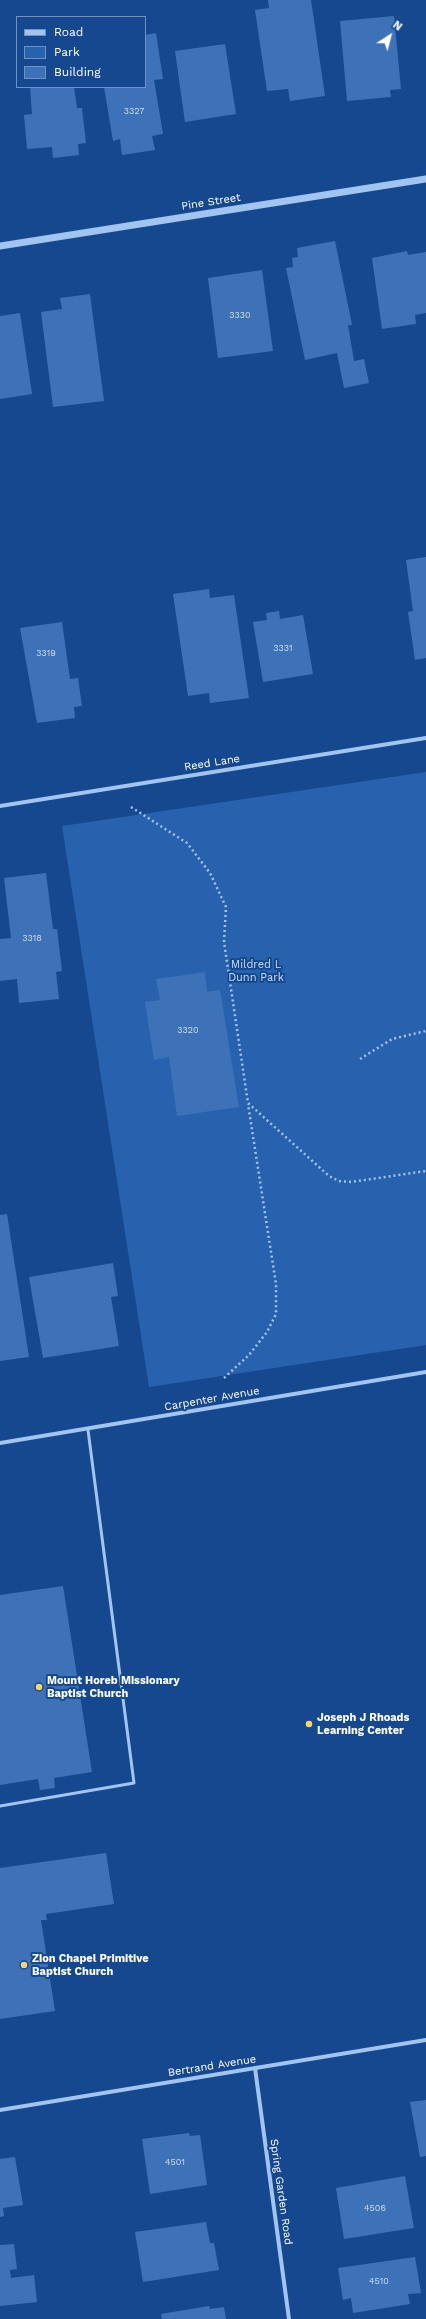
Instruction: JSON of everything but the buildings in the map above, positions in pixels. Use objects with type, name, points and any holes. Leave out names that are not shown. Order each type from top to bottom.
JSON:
[{"type":"street","name":"Pine Street","points":[[0,246],[426,179]]},
{"type":"street","name":"Reed Lane","points":[[0,806],[426,738]]},
{"type":"street","name":"Carpenter Avenue","points":[[0,1443],[88,1430],[426,1372]]},
{"type":"street","name":"Bertrand Avenue","points":[[0,2110],[426,2040]]},
{"type":"street","name":"Spring Garden Road","points":[[255,2068],[289,2319]]},
{"type":"lane","points":[[0,1806],[134,1783],[88,1430]]},
{"type":"path","points":[[130,806],[187,843],[210,873],[226,907],[224,942],[276,1284],[276,1314],[267,1332],[249,1355],[224,1378]]},
{"type":"path","points":[[360,1059],[392,1039],[426,1031]]},
{"type":"path","points":[[248,1103],[329,1176],[339,1181],[351,1182],[426,1171]]},
{"type":"green space","name":"Mildred L Dunn Park","points":[[426,772],[426,1345],[149,1387],[62,826]]},
{"type":"place","name":"Mount Horeb Missionary Baptist Church","points":[[39,1687]]},
{"type":"place","name":"Joseph J Rhoads Learning Center","points":[[309,1724]]},
{"type":"place","name":"Zion Chapel Primitive Baptist Church","points":[[24,1965]]}]
